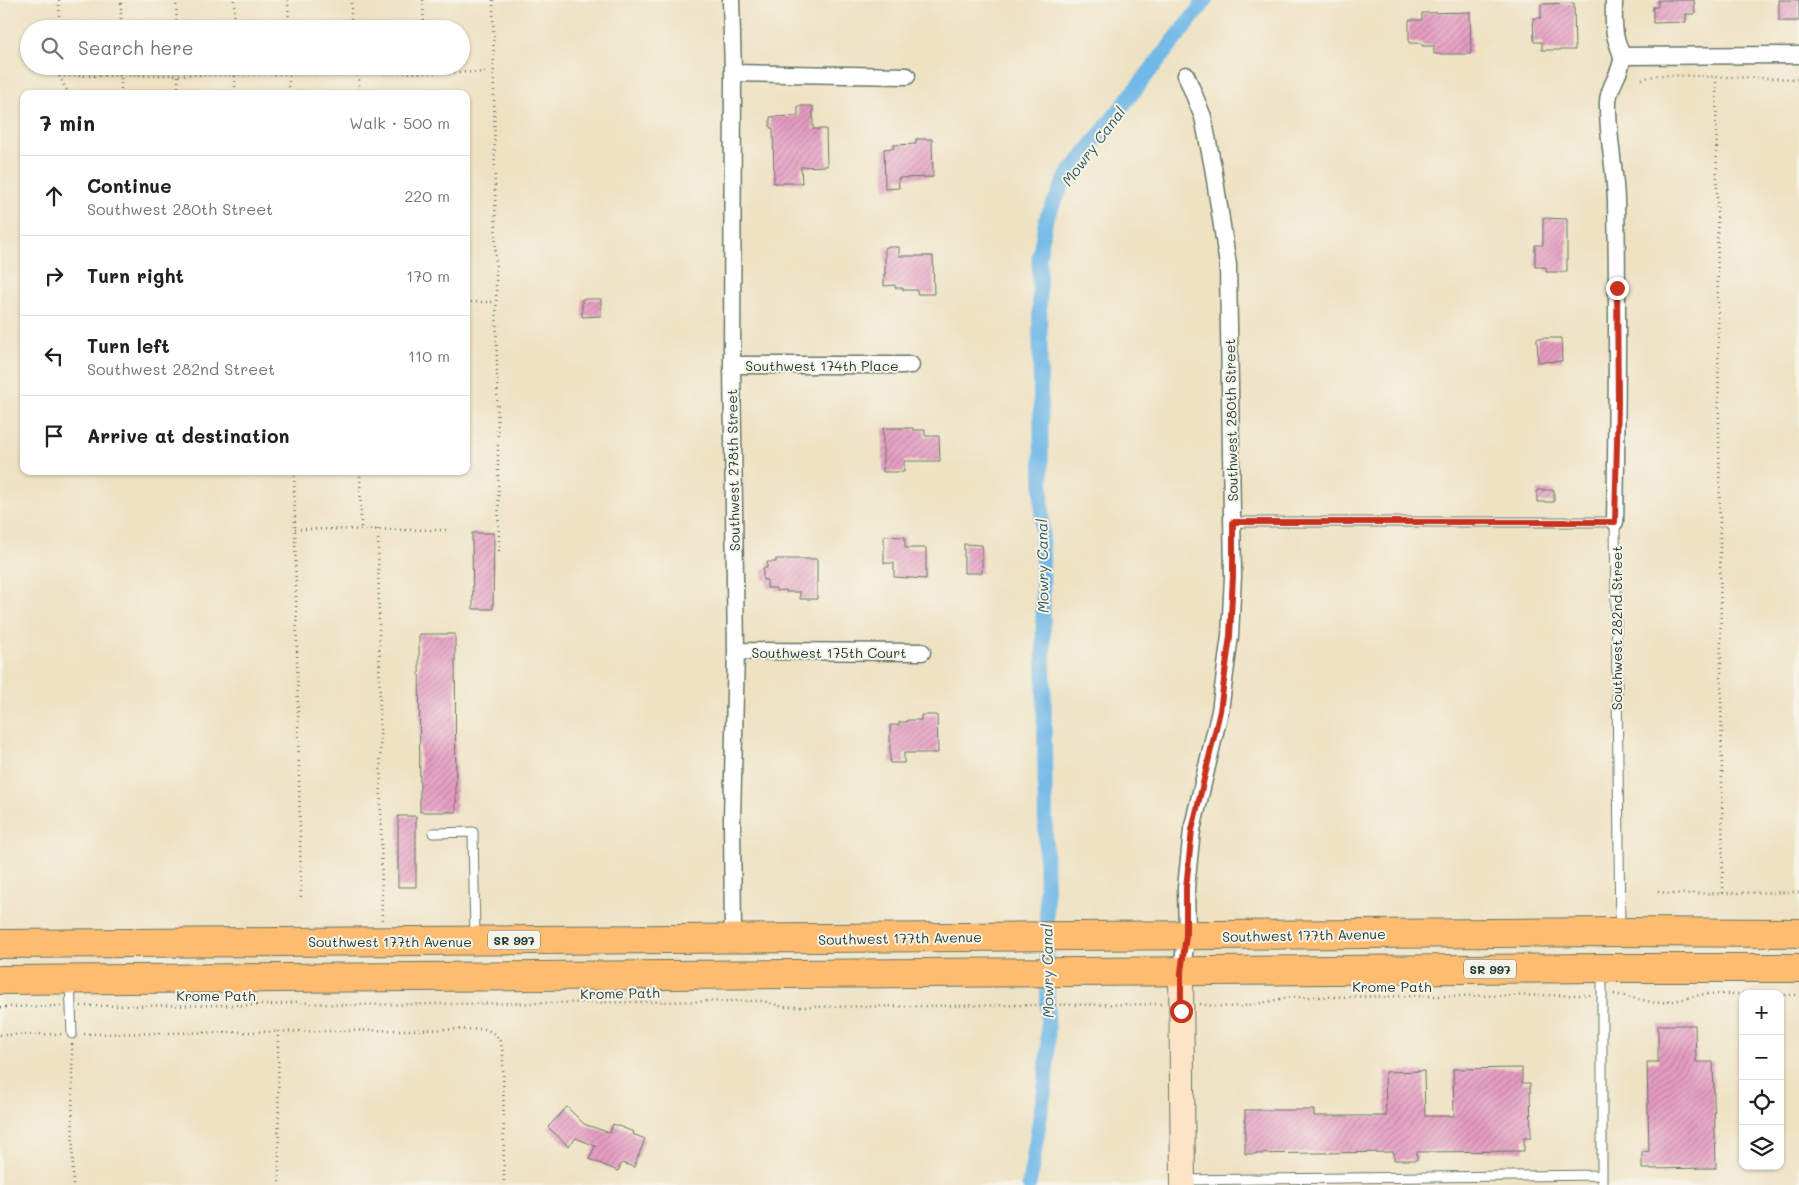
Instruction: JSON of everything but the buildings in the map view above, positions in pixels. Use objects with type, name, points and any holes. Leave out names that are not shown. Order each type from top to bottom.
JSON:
[{"type":"highway","name":"Southwest 177th Avenue","points":[[0,944],[1620,932],[1799,933]]},
{"type":"highway","points":[[1602,968],[1648,933]]},
{"type":"highway","points":[[670,975],[713,954],[733,939]]},
{"type":"highway","points":[[312,978],[365,965],[377,954],[382,941]]},
{"type":"highway","name":"SR 997","points":[[0,980],[1799,968]]},
{"type":"street","name":"Southwest 278th Street","points":[[731,0],[733,73],[732,365],[736,651],[732,819],[733,939]]},
{"type":"street","points":[[1614,0],[1614,33],[1622,56],[1799,55]]},
{"type":"street","name":"Southwest 282nd Street","points":[[1615,522],[1618,403],[1617,288],[1615,191],[1610,154],[1608,99],[1621,66],[1622,56]]},
{"type":"street","points":[[733,73],[906,76]]},
{"type":"street","name":"Southwest 280th Street","points":[[1183,1182],[1181,972],[1186,936],[1186,888],[1192,830],[1220,711],[1230,636],[1233,576],[1228,265],[1213,167],[1203,117],[1186,75]]},
{"type":"street","name":"Southwest 174th Place","points":[[732,365],[911,366]]},
{"type":"street","name":"Southwest 175th Court","points":[[736,651],[922,652]]},
{"type":"lane","points":[[1233,522],[1615,522]]},
{"type":"lane","name":"Southwest 282nd Street","points":[[1615,522],[1620,932]]},
{"type":"lane","points":[[433,834],[473,832],[474,940]]},
{"type":"lane","points":[[1602,968],[1602,1185]]},
{"type":"lane","points":[[70,980],[72,1034]]},
{"type":"lane","points":[[1183,1182],[1460,1181],[1602,1175]]},
{"type":"path","points":[[59,0],[59,20]]},
{"type":"path","points":[[121,0],[121,20]]},
{"type":"path","points":[[176,0],[177,20]]},
{"type":"path","points":[[234,0],[234,20]]},
{"type":"path","points":[[288,0],[289,20]]},
{"type":"path","points":[[351,0],[351,20]]},
{"type":"path","points":[[423,0],[424,20]]},
{"type":"path","points":[[493,0],[499,552]]},
{"type":"path","points":[[470,72],[494,72]]},
{"type":"path","points":[[67,90],[59,76],[121,75],[121,90]]},
{"type":"path","points":[[178,75],[178,90]]},
{"type":"path","points":[[235,75],[235,90]]},
{"type":"path","points":[[289,75],[290,90]]},
{"type":"path","points":[[358,75],[359,90]]},
{"type":"path","points":[[1642,79],[1658,75],[1799,79]]},
{"type":"path","points":[[1716,77],[1723,893]]},
{"type":"path","points":[[470,302],[496,302]]},
{"type":"path","points":[[294,475],[301,899]]},
{"type":"path","points":[[360,475],[361,529]]},
{"type":"path","points":[[295,528],[448,530]]},
{"type":"path","points":[[378,529],[382,941]]},
{"type":"path","points":[[1658,891],[1669,894],[1799,892]]},
{"type":"path","points":[[1609,994],[1623,995],[1656,1003],[1675,1001],[1704,994],[1739,994]]},
{"type":"path","points":[[1784,994],[1799,995]]},
{"type":"path","name":"Krome Path","points":[[1194,1003],[1240,1006],[1286,997],[1591,995]]},
{"type":"path","name":"Krome Path","points":[[80,1006],[273,1004],[296,1002],[339,1004],[742,1001],[763,1001],[784,1006],[800,1007],[1160,1004]]},
{"type":"path","points":[[0,1006],[62,1006]]},
{"type":"path","points":[[0,1035],[484,1029],[494,1032],[501,1040],[504,1056],[504,1185]]},
{"type":"path","points":[[278,1031],[279,1185]]},
{"type":"path","points":[[72,1034],[73,1185]]},
{"type":"waterway","name":"Mowry Canal","points":[[1029,1185],[1045,1087],[1048,1046],[1039,257],[1046,219],[1067,176],[1206,0]]},
{"type":"route","points":[[1181,1011],[1181,972],[1186,936],[1188,860],[1192,830],[1220,711],[1230,636],[1233,522],[1615,522],[1618,403],[1617,288]]}]
